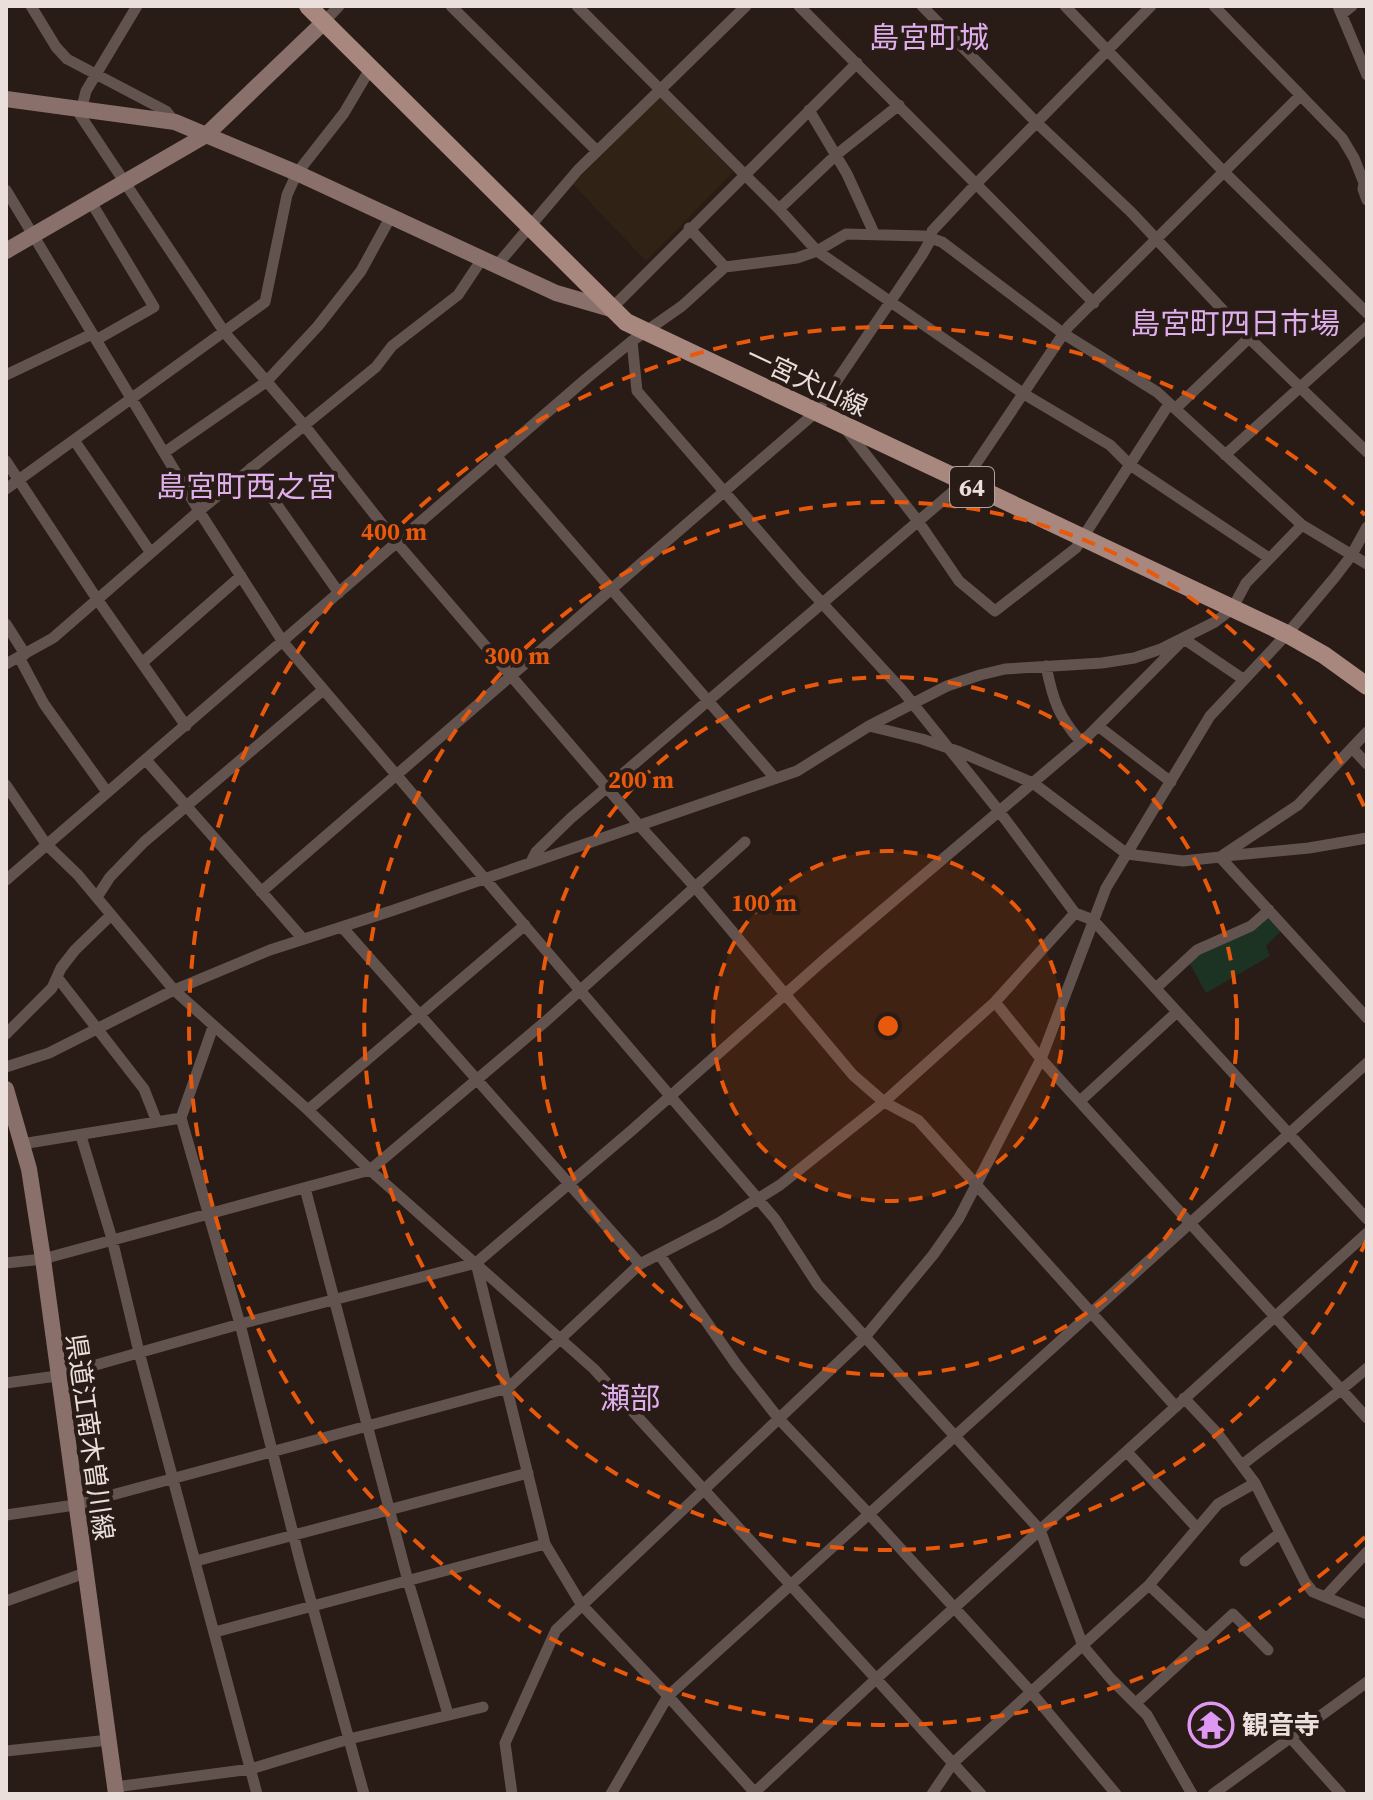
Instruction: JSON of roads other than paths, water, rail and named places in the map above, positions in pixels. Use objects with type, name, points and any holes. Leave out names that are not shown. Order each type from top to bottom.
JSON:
[{"type":"main road","name":"一宮犬山線","points":[[308,6],[639,337],[815,413],[1287,634],[1324,655],[1367,686]]},
{"type":"street","points":[[31,6],[67,59],[166,111],[175,122]]},
{"type":"street","points":[[137,6],[86,91],[80,115],[225,333],[304,425],[397,543],[787,994],[853,1075],[884,1102],[918,1120],[1090,1313],[1242,1465],[1255,1483],[1313,1592],[1367,1614]]},
{"type":"street","points":[[6,251],[206,135],[339,6]]},
{"type":"street","points":[[451,6],[597,151]]},
{"type":"street","points":[[577,6],[817,251],[1024,394],[1110,445],[1130,465],[1269,558]]},
{"type":"street","points":[[6,664],[53,638],[199,511],[376,367],[392,346],[458,295],[489,262],[529,228],[597,151],[746,6]]},
{"type":"street","points":[[799,6],[1094,303]]},
{"type":"street","points":[[922,6],[1157,239],[1249,338],[1367,452]]},
{"type":"street","points":[[1065,6],[1224,172],[1367,313]]},
{"type":"street","points":[[261,892],[815,413],[890,303],[931,239],[932,231],[1151,6]]},
{"type":"street","points":[[1214,6],[1342,138],[1365,183],[1363,189],[1367,200]]},
{"type":"street","points":[[1344,9],[1367,75]]},
{"type":"street","points":[[6,99],[175,122],[297,173],[556,293],[611,309],[857,63]]},
{"type":"street","points":[[6,489],[265,302],[287,195],[297,173],[344,113],[370,69]]},
{"type":"street","points":[[531,862],[536,852],[606,788],[963,483],[1064,334],[1300,96]]},
{"type":"street","points":[[779,209],[836,155],[899,105]]},
{"type":"street","points":[[809,110],[836,155],[874,233]]},
{"type":"street","points":[[6,190],[199,511],[283,642],[759,1199],[818,1285],[1040,1530],[1083,1646],[1147,1715],[1192,1794]]},
{"type":"street","points":[[6,375],[154,307],[91,202]]},
{"type":"street","points":[[165,452],[266,382],[318,326],[361,271],[390,218]]},
{"type":"street","points":[[689,228],[725,267]]},
{"type":"street","points":[[6,880],[497,457],[639,337],[682,306],[725,267],[775,262],[817,251],[846,234],[905,234],[942,242],[1064,334],[1148,385],[1302,525],[1367,564]]},
{"type":"street","points":[[1225,455],[1367,327]]},
{"type":"street","points":[[639,337],[637,391],[912,703],[999,811],[1075,913],[1093,920],[1367,1219]]},
{"type":"street","points":[[844,427],[918,521],[959,581],[995,611],[1076,548],[1172,406],[1249,338]]},
{"type":"street","points":[[74,440],[151,553]]},
{"type":"street","points":[[497,457],[775,778]]},
{"type":"street","points":[[6,461],[186,726]]},
{"type":"street","points":[[251,468],[339,593]]},
{"type":"street","points":[[6,1067],[49,1053],[174,990],[270,950],[797,771],[912,703],[980,675],[1134,658],[1184,639],[1232,609],[1246,583],[1302,525]]},
{"type":"street","points":[[512,1794],[505,1743],[556,1630],[865,1337],[933,1255],[959,1218],[1041,1059],[1106,888],[1210,716],[1287,634],[1351,556],[1367,527]]},
{"type":"street","points":[[143,662],[241,576]]},
{"type":"street","points":[[6,624],[44,704],[107,792]]},
{"type":"street","points":[[1184,639],[1243,679]]},
{"type":"street","points":[[6,1383],[57,1376],[240,1324],[476,1263],[1081,742],[1184,639]]},
{"type":"street","points":[[1046,666],[1053,701],[1065,724],[1081,742]]},
{"type":"street","points":[[97,897],[110,877],[144,842],[323,690]]},
{"type":"street","points":[[869,726],[948,747],[1033,783],[1127,854],[1183,861],[1309,848],[1367,838]]},
{"type":"street","points":[[1098,726],[1171,782]]},
{"type":"street","points":[[1220,857],[1297,806],[1367,732]]},
{"type":"street","points":[[1353,749],[1367,764]]},
{"type":"street","points":[[146,760],[303,939]]},
{"type":"street","points":[[6,785],[46,844],[97,897],[174,990],[594,1369],[981,1794]]},
{"type":"street","points":[[6,1263],[43,1259],[370,1170],[580,990],[745,842]]},
{"type":"street","points":[[1220,857],[1367,1018]]},
{"type":"street","points":[[1156,988],[1197,950],[1251,926],[1269,910]]},
{"type":"street","points":[[6,1515],[75,1505],[508,1388],[640,1264],[759,1199],[815,1159],[884,1102],[995,1002],[1075,913]]},
{"type":"street","points":[[6,1034],[52,988],[75,950],[111,915]]},
{"type":"street","points":[[308,1110],[525,925]]},
{"type":"street","points":[[342,927],[640,1264]]},
{"type":"street","points":[[57,977],[144,1089],[157,1122]]},
{"type":"street","points":[[995,1002],[1041,1059],[1367,1418]]},
{"type":"street","points":[[1080,1101],[1177,1012]]},
{"type":"street","points":[[213,1027],[181,1118],[240,1324],[364,1794]]},
{"type":"street","points":[[611,1794],[668,1696],[1367,1063]]},
{"type":"street","name":"県道江南木曽川線","points":[[6,1089],[22,1144],[43,1259],[116,1790]]},
{"type":"street","points":[[22,1144],[181,1118]]},
{"type":"street","points":[[81,1136],[112,1239],[139,1352],[257,1794]]},
{"type":"street","points":[[305,1188],[408,1581],[448,1714]]},
{"type":"street","points":[[476,1263],[545,1544],[581,1604],[754,1793],[1367,1233]]},
{"type":"street","points":[[659,1254],[736,1364],[779,1419],[1031,1692],[1116,1794]]},
{"type":"street","points":[[1242,1465],[1367,1368]]},
{"type":"street","points":[[1127,1452],[1197,1528]]},
{"type":"street","points":[[196,1561],[528,1473]]},
{"type":"street","points":[[932,1794],[953,1763],[1149,1585],[1218,1504],[1255,1483]]},
{"type":"street","points":[[1245,1561],[1280,1533]]},
{"type":"street","points":[[215,1632],[545,1544]]},
{"type":"street","points":[[1326,1596],[1367,1552]]},
{"type":"street","points":[[6,1601],[85,1573]]},
{"type":"street","points":[[1149,1585],[1206,1639]]},
{"type":"street","points":[[1136,1703],[1233,1614],[1268,1650]]},
{"type":"street","points":[[1213,1794],[1367,1682]]},
{"type":"street","points":[[116,1790],[251,1769],[349,1739],[483,1707]]},
{"type":"street","points":[[1290,1737],[1341,1794]]},
{"type":"street","points":[[6,1751],[109,1740]]},
{"type":"place","name":"観音寺","points":[[1211,1725]]},
{"type":"district","name":"島宮町城","points":[[929,37]]},
{"type":"district","name":"島宮町四日市場","points":[[1235,323]]},
{"type":"district","name":"島宮町西之宮","points":[[246,486]]},
{"type":"district","name":"瀬部","points":[[630,1398]]}]
